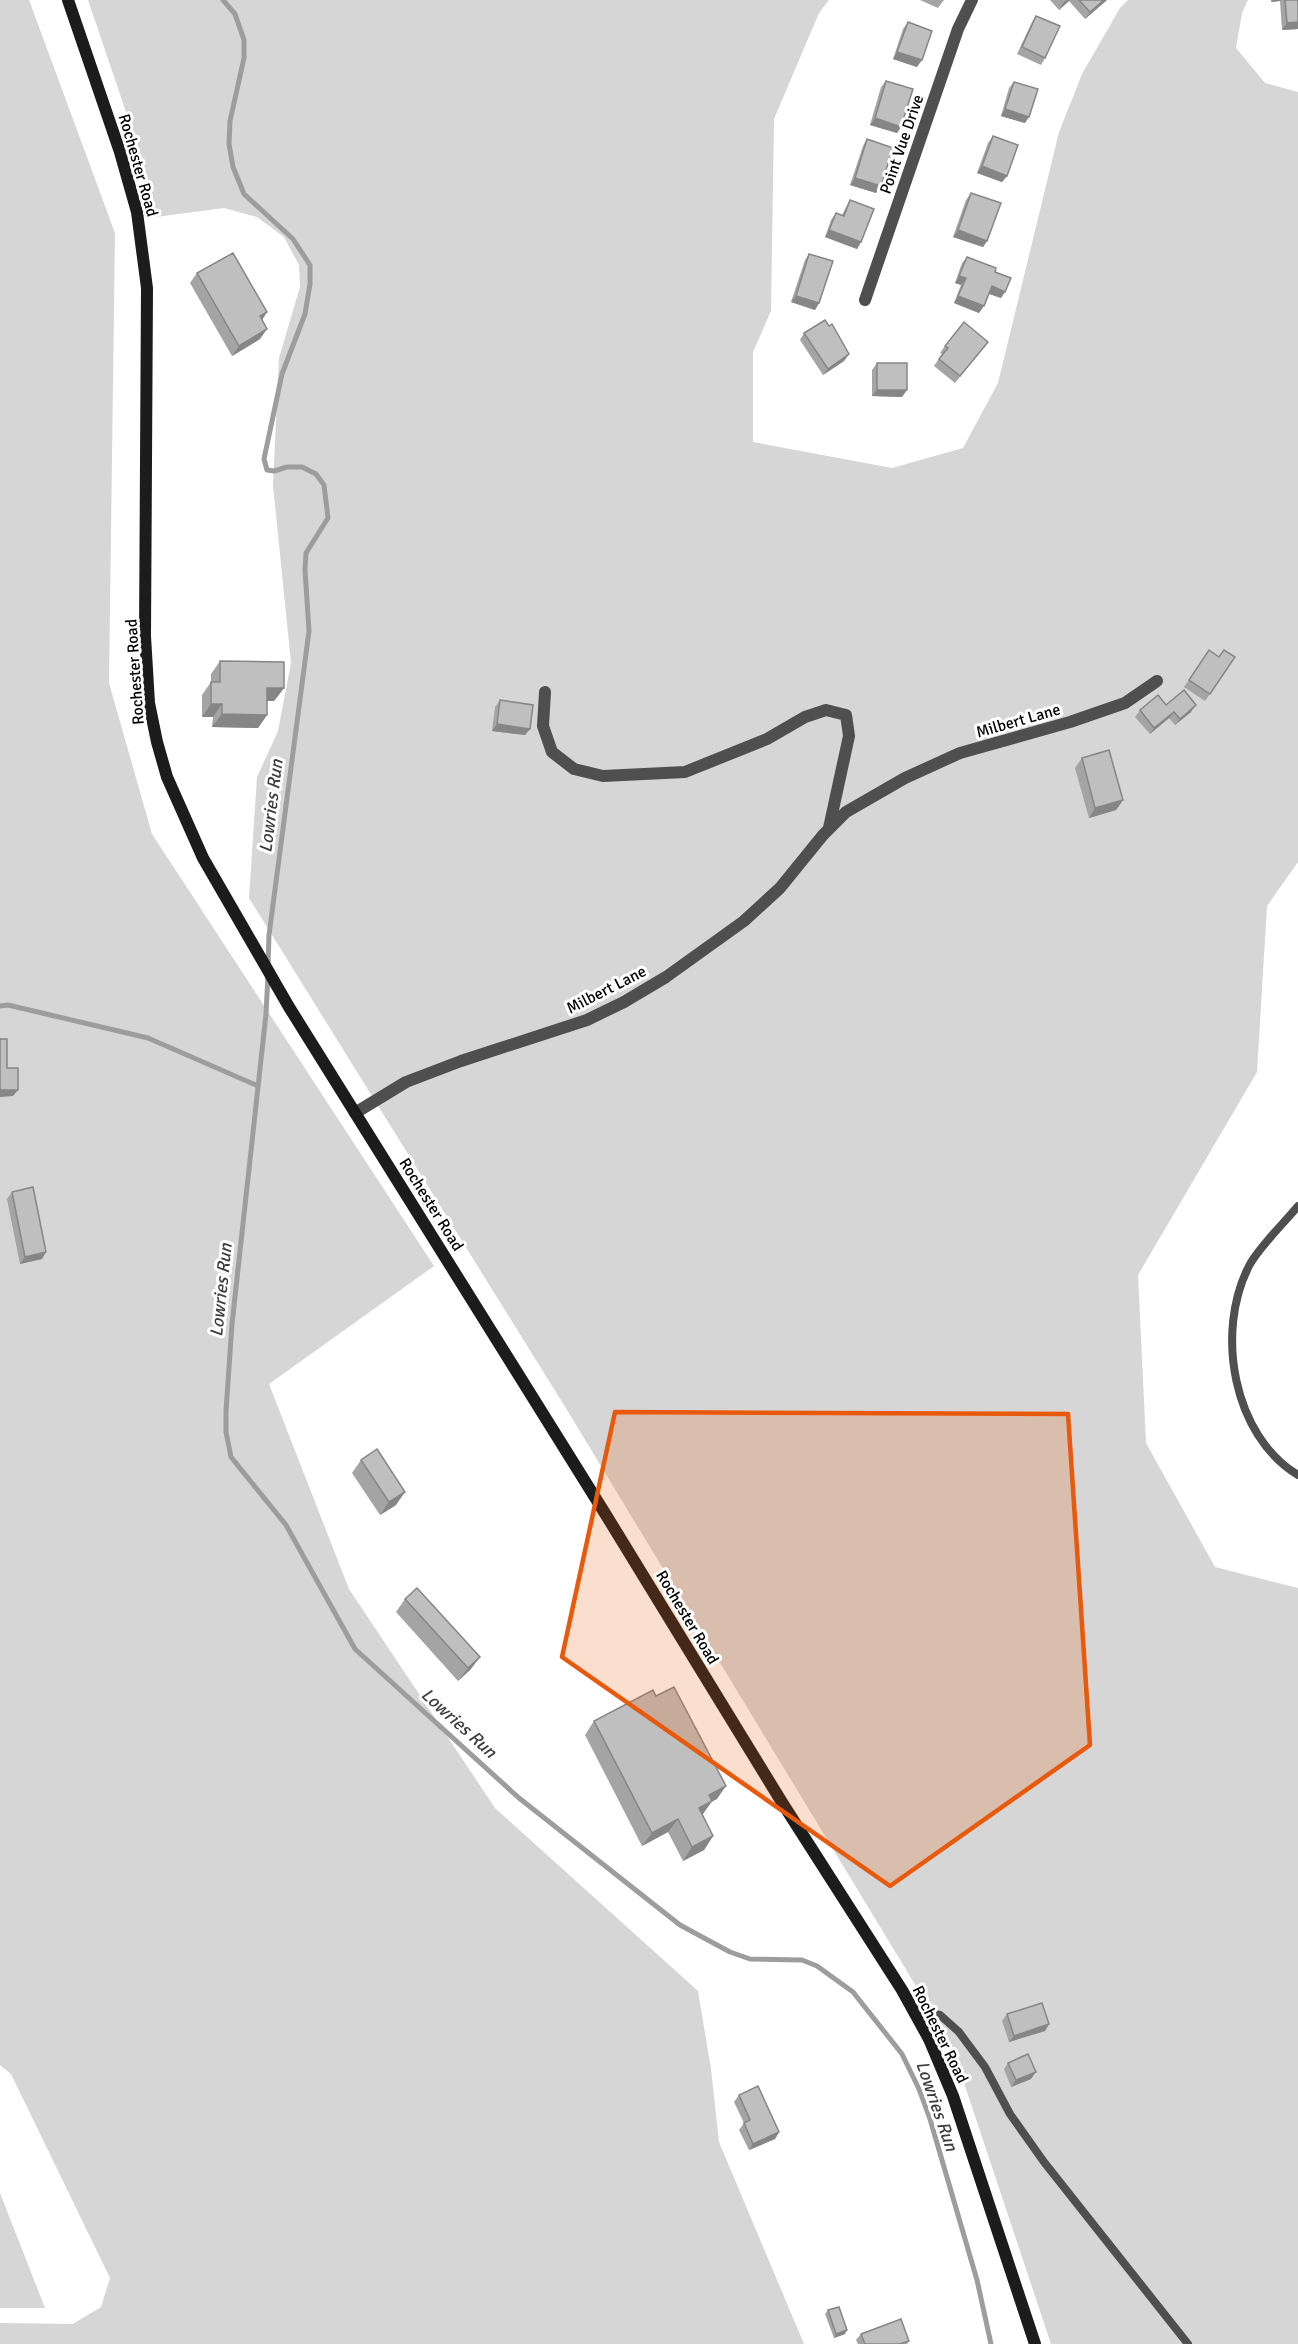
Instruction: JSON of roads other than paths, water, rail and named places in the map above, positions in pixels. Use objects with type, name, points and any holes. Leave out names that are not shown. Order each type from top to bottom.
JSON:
[{"type":"street","name":"Rochester Road","points":[[68,0],[120,152],[137,212],[147,288],[145,636],[149,703],[167,777],[203,858],[277,986],[929,2039],[953,2096],[1035,2344]]},
{"type":"street","name":"Point Vue Drive","points":[[866,300],[948,57],[972,0]]},
{"type":"street","name":"Milbert Lane","points":[[356,1113],[406,1082],[461,1061],[587,1020],[658,982],[744,921],[780,888],[846,812],[905,778],[960,753],[1070,722],[1125,703],[1157,681]]},
{"type":"street","name":"Milbert Lane","points":[[545,692],[543,726],[552,752],[574,769],[603,776],[685,771],[767,739],[805,717],[826,710],[846,715],[849,736],[829,829]]},
{"type":"lane","points":[[1298,1206],[1250,1265],[1239,1292],[1231,1331],[1238,1393],[1256,1431],[1282,1465],[1298,1475]]},
{"type":"lane","points":[[912,2009],[940,2015],[959,2032],[984,2067],[1010,2114],[1044,2162],[1188,2344]]},
{"type":"waterway","name":"Lowries Run","points":[[223,0],[235,14],[244,40],[244,58],[230,121],[229,144],[233,167],[244,194],[293,239],[310,265],[310,284],[305,314],[282,374],[264,459],[267,470],[302,467],[316,474],[324,485],[328,518],[306,553],[309,631],[269,935],[268,966]]},
{"type":"waterway","name":"Lowries Run","points":[[268,975],[266,1014],[232,1324],[226,1411],[226,1432],[231,1457],[286,1525],[355,1649],[519,1798],[680,1925],[730,1952],[750,1959],[802,1960],[817,1966],[853,1992],[902,2054],[919,2089],[930,2119],[977,2280],[991,2344]]},
{"type":"waterway","points":[[0,1006],[8,1005],[148,1038],[258,1086]]}]
